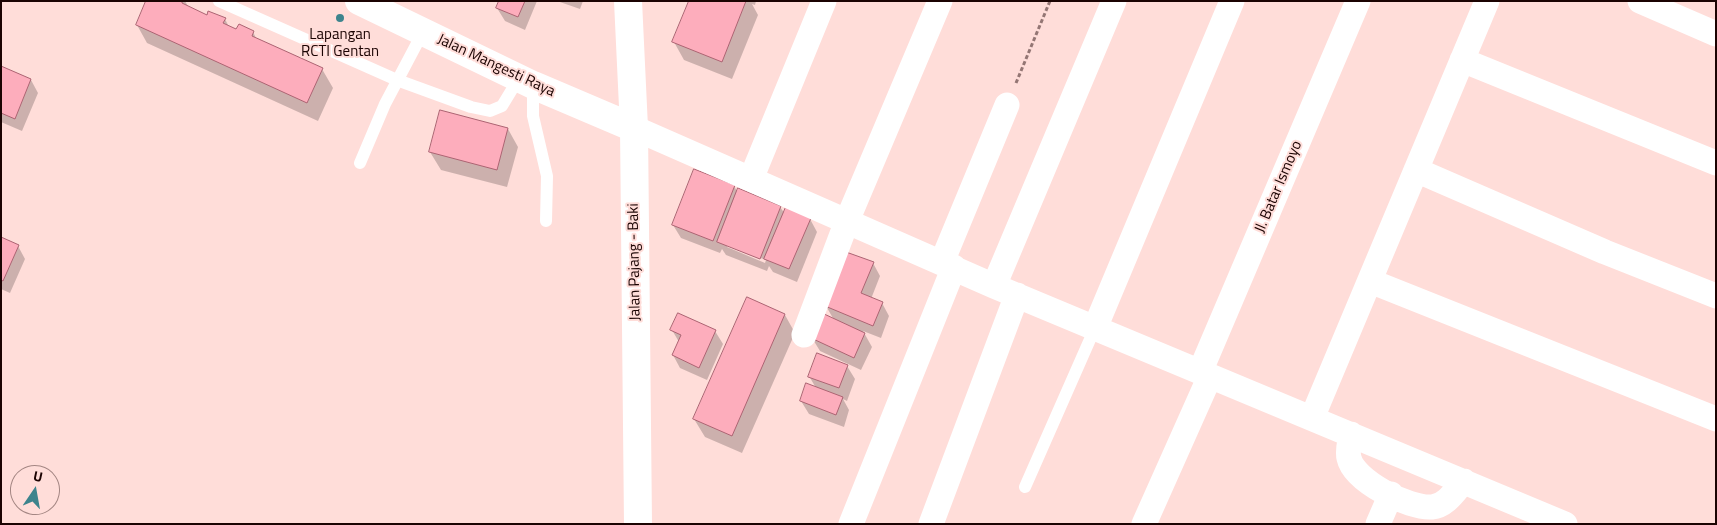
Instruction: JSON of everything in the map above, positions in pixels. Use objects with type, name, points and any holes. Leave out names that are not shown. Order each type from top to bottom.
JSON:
[{"type":"main road","name":"Jalan Mangesti Raya","points":[[359,1],[526,82],[634,128]]},
{"type":"main road","name":"Jalan Pajang - Baki","points":[[628,1],[634,128],[638,524]]},
{"type":"street","points":[[751,179],[824,1]]},
{"type":"street","points":[[804,335],[847,221],[940,1]]},
{"type":"street","points":[[994,286],[1114,1]]},
{"type":"street","points":[[1095,328],[1232,1]]},
{"type":"street","name":"Jl. Batar Ismoyo","points":[[1144,524],[1358,1]]},
{"type":"street","points":[[1312,418],[1487,1]]},
{"type":"street","points":[[1640,1],[1716,34]]},
{"type":"street","points":[[1462,60],[1716,163]]},
{"type":"street","points":[[851,524],[1007,104]]},
{"type":"street","points":[[634,128],[994,286],[1464,481],[1539,519],[1565,524]]},
{"type":"street","points":[[1416,170],[1605,252],[1716,296]]},
{"type":"street","points":[[1370,281],[1716,419]]},
{"type":"street","points":[[931,524],[1017,295]]},
{"type":"street","points":[[1350,434],[1348,457],[1355,472],[1372,487],[1416,505],[1432,508],[1446,502],[1464,481]]},
{"type":"street","points":[[1378,524],[1391,494]]},
{"type":"lane","points":[[218,1],[398,80],[470,107],[490,111],[502,106],[526,82]]},
{"type":"lane","points":[[360,163],[398,80],[423,32]]},
{"type":"lane","points":[[526,82],[547,176],[546,221]]},
{"type":"lane","points":[[1025,487],[1095,328]]},
{"type":"path","points":[[1007,104],[1050,1]]},
{"type":"building","points":[[146,1],[182,1],[182,3],[207,15],[208,11],[226,18],[223,23],[236,29],[239,24],[254,31],[252,36],[323,68],[307,103],[136,25]]},
{"type":"building","points":[[499,1],[525,1],[518,17],[496,8]]},
{"type":"building","points":[[689,1],[746,1],[722,62],[672,42]]},
{"type":"building","points":[[1,66],[31,79],[15,119],[1,113]]},
{"type":"building","points":[[440,110],[508,128],[497,170],[429,152]]},
{"type":"building","points":[[694,169],[735,185],[713,241],[672,225]]},
{"type":"building","points":[[738,188],[781,206],[760,259],[717,242]]},
{"type":"building","points":[[786,207],[811,218],[789,269],[764,259]]},
{"type":"building","points":[[1,237],[19,245],[3,281],[1,280]]},
{"type":"building","points":[[846,252],[874,262],[861,293],[883,302],[873,326],[825,306]]},
{"type":"building","points":[[747,297],[785,314],[732,436],[693,419]]},
{"type":"building","points":[[678,313],[716,330],[699,368],[672,355],[681,335],[670,330]]},
{"type":"building","points":[[822,313],[865,333],[854,358],[811,338]]},
{"type":"building","points":[[817,353],[848,365],[839,388],[808,377]]},
{"type":"building","points":[[806,383],[843,397],[836,415],[800,401]]},
{"type":"place","name":"Lapangan RCTI Gentan","points":[[340,18]]}]
